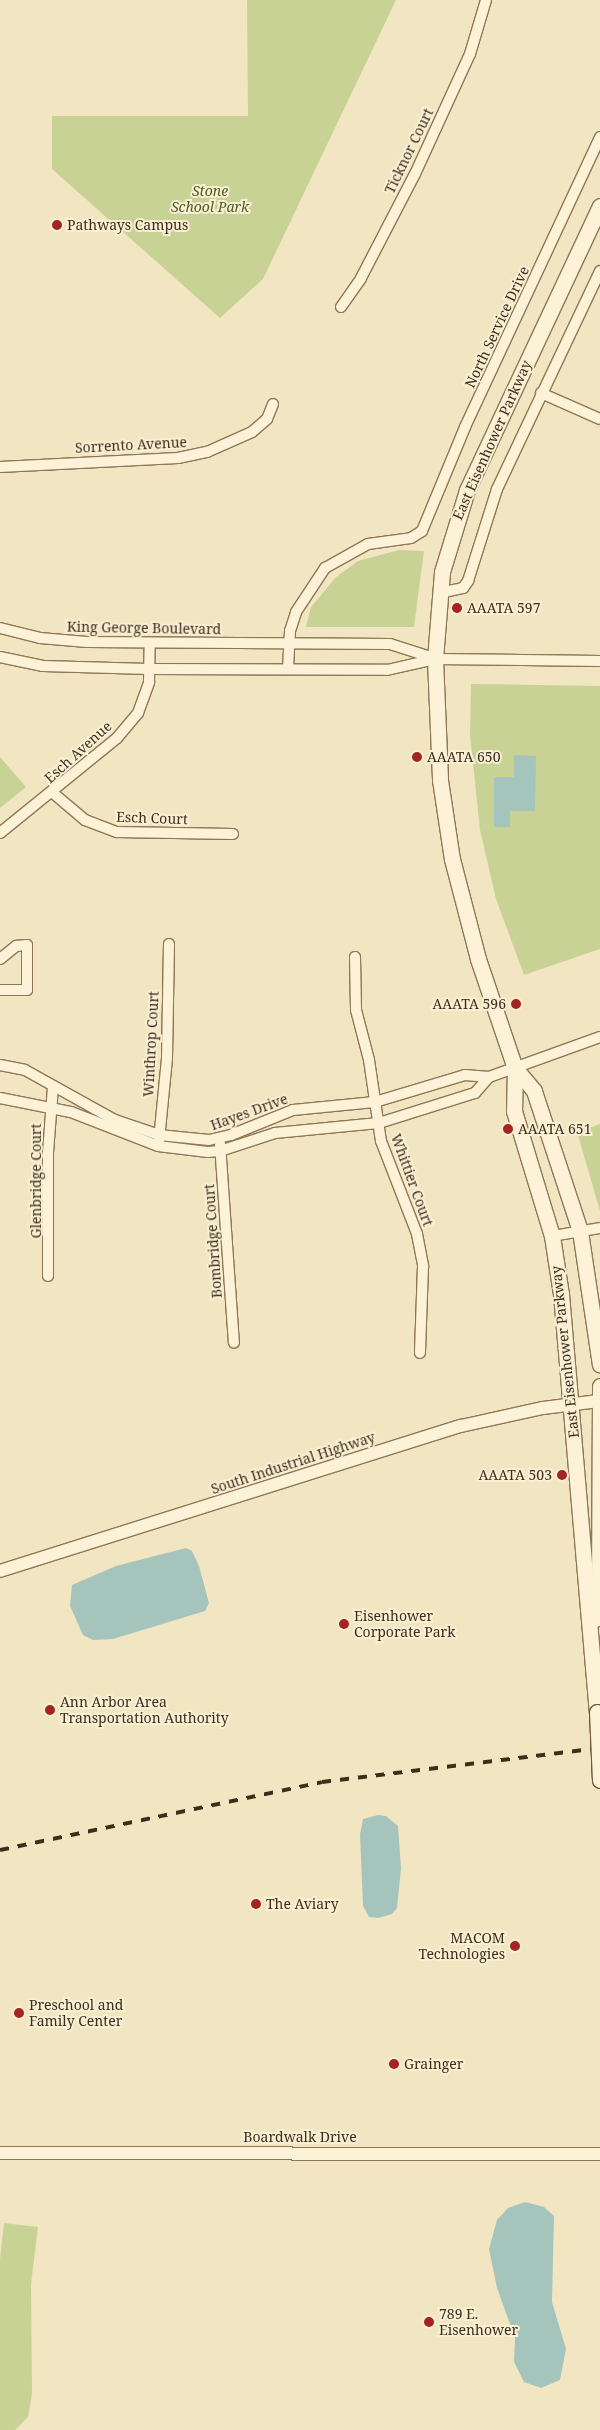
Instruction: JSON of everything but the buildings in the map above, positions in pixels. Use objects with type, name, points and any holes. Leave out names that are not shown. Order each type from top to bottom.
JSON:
[{"type":"main road","name":"East Eisenhower Parkway","points":[[600,206],[467,490],[447,552],[439,592],[435,659],[440,780],[452,859],[478,959],[515,1068],[514,1111],[552,1236],[571,1404],[585,1588],[593,1641],[600,1780]]},
{"type":"main road","name":"East Eisenhower Parkway","points":[[515,1068],[534,1091],[580,1231],[600,1365]]},
{"type":"main road","name":"East Eisenhower Parkway","points":[[593,1641],[599,1586],[600,1386]]},
{"type":"street","name":"Ticknor Court","points":[[341,306],[361,278],[415,174],[470,54],[486,0]]},
{"type":"street","name":"North Service Drive","points":[[288,644],[302,599],[325,568],[368,544],[411,538],[422,531],[465,427],[600,137]]},
{"type":"street","points":[[439,592],[463,588],[468,581],[497,489],[600,271]]},
{"type":"street","points":[[541,393],[600,419]]},
{"type":"street","name":"Sorrento Avenue","points":[[0,467],[178,458],[207,452],[252,432],[268,419],[273,404]]},
{"type":"street","name":"King George Boulevard","points":[[0,628],[59,640],[150,643],[390,644],[435,659]]},
{"type":"street","name":"Esch Avenue","points":[[0,833],[53,793],[117,738],[138,713],[145,697],[150,669],[150,643]]},
{"type":"street","points":[[288,644],[288,669]]},
{"type":"street","name":"King George Boulevard","points":[[0,657],[43,666],[150,669],[387,670],[435,659],[600,661]]},
{"type":"street","name":"Esch Court","points":[[53,793],[85,820],[117,832],[233,834]]},
{"type":"street","name":"Winthrop Court","points":[[158,1146],[167,1058],[169,944]]},
{"type":"street","points":[[0,959],[16,946],[27,945],[27,990],[0,990]]},
{"type":"street","name":"Whittier Court","points":[[355,957],[356,1010],[369,1060],[381,1141],[417,1234],[423,1266],[420,1354]]},
{"type":"street","name":"Hayes Drive","points":[[0,1065],[25,1070],[115,1120],[159,1134],[209,1140],[220,1138],[292,1110],[376,1102],[465,1075],[489,1077],[600,1037]]},
{"type":"street","name":"Hayes Drive","points":[[0,1098],[50,1106],[158,1146],[220,1151],[275,1133],[379,1123],[475,1093],[489,1077]]},
{"type":"street","name":"Glenbridge Court","points":[[48,1276],[50,1106],[53,1086]]},
{"type":"street","name":"Bombridge Court","points":[[220,1138],[234,1343]]},
{"type":"street","points":[[552,1236],[600,1228]]},
{"type":"street","name":"South Industrial Highway","points":[[0,1571],[461,1426],[571,1404],[599,1401]]},
{"type":"street","name":"Boardwalk Drive","points":[[0,2153],[600,2154]]},
{"type":"green space","name":"Stone School Park","points":[[247,0],[396,0],[263,279],[220,318],[52,169],[52,116],[248,116]]},
{"type":"green space","points":[[399,550],[424,551],[414,627],[306,627],[311,607],[336,577],[358,561]]},
{"type":"green space","points":[[471,684],[600,686],[600,949],[524,975],[496,899],[480,830],[470,735]]},
{"type":"green space","points":[[0,757],[26,787],[0,808]]},
{"type":"green space","points":[[600,1124],[600,1211],[577,1132]]},
{"type":"green space","points":[[4,2223],[38,2227],[31,2284],[32,2394],[28,2417],[15,2430],[0,2430],[0,2259]]},
{"type":"water","points":[[514,755],[536,756],[535,811],[510,811],[510,827],[494,827],[494,777],[514,777]]},
{"type":"water","points":[[186,1548],[192,1551],[199,1566],[209,1603],[205,1611],[113,1639],[93,1640],[83,1635],[70,1606],[72,1585],[116,1566]]},
{"type":"water","points":[[378,1815],[386,1816],[398,1826],[401,1868],[397,1908],[392,1914],[378,1918],[369,1917],[363,1906],[360,1834],[363,1819]]},
{"type":"water","points":[[525,2202],[544,2207],[554,2216],[552,2302],[566,2349],[560,2380],[541,2388],[524,2382],[514,2362],[515,2338],[497,2288],[489,2249],[497,2220],[508,2208]]},
{"type":"railway","points":[[0,1850],[322,1782],[600,1748]]},
{"type":"place","name":"Pathways Campus","points":[[57,225]]},
{"type":"place","name":"AAATA 597","points":[[457,608]]},
{"type":"place","name":"AAATA 650","points":[[417,757]]},
{"type":"place","name":"AAATA 596","points":[[516,1004]]},
{"type":"place","name":"AAATA 651","points":[[508,1129]]},
{"type":"place","name":"AAATA 503","points":[[562,1475]]},
{"type":"place","name":"Eisenhower Corporate Park","points":[[344,1624]]},
{"type":"place","name":"Ann Arbor Area Transportation Authority","points":[[50,1710]]},
{"type":"place","name":"The Aviary","points":[[256,1904]]},
{"type":"place","name":"MACOM Technologies","points":[[515,1946]]},
{"type":"place","name":"Preschool and Family Center","points":[[19,2013]]},
{"type":"place","name":"Grainger","points":[[394,2064]]},
{"type":"place","name":"789 E. Eisenhower","points":[[429,2322]]}]
